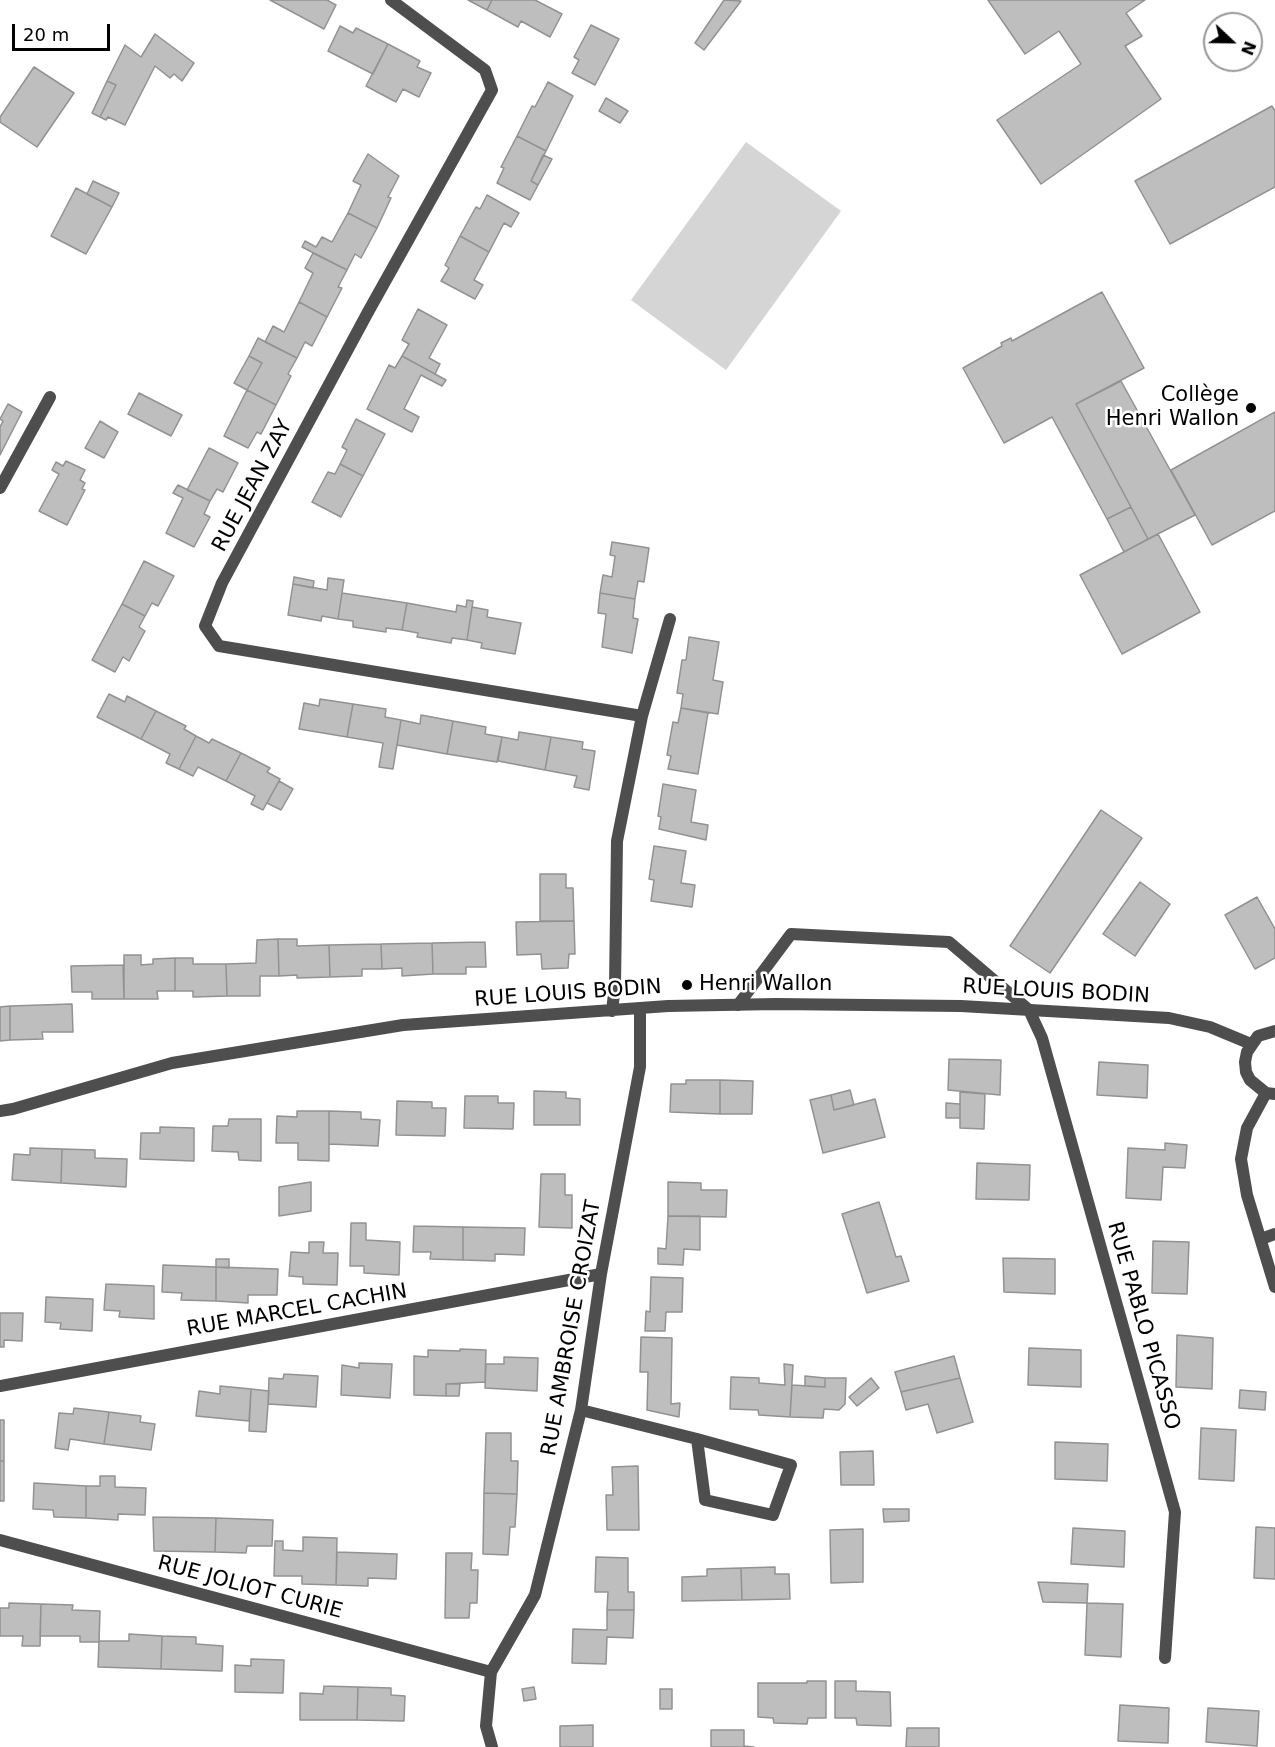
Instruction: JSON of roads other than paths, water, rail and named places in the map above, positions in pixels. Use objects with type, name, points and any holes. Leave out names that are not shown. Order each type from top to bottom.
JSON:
[{"type":"street","name":"RUE JEAN ZAY","points":[[391,0],[485,70],[492,90],[368,312],[234,562],[205,626],[219,646],[642,716]]},
{"type":"street","points":[[0,488],[50,397]]},
{"type":"street","points":[[612,1011],[615,985],[617,841],[642,716],[670,619]]},
{"type":"street","points":[[738,1005],[791,934],[950,942],[1029,1010]]},
{"type":"street","name":"RUE LOUIS BODIN","points":[[0,1111],[172,1063],[391,1027],[668,1006],[961,1006],[1169,1018],[1210,1027],[1251,1044]]},
{"type":"street","name":"RUE AMBROISE CROIZAT","points":[[492,1747],[486,1726],[490,1672],[535,1595],[581,1410],[601,1274],[640,1067],[640,1009]]},
{"type":"street","name":"RUE PABLO PICASSO","points":[[1029,1010],[1042,1038],[1174,1512],[1165,1658]]},
{"type":"street","points":[[1275,1031],[1258,1036],[1247,1052],[1246,1072],[1250,1080],[1270,1093],[1247,1128],[1241,1159],[1247,1195],[1275,1287]]},
{"type":"street","points":[[1261,1239],[1275,1234]]},
{"type":"street","name":"RUE MARCEL CACHIN","points":[[0,1386],[601,1274]]},
{"type":"street","points":[[581,1410],[697,1439],[791,1465],[773,1515],[705,1500],[697,1439]]},
{"type":"street","name":"RUE JOLIOT CURIE","points":[[0,1540],[490,1672]]},
{"type":"place","name":"Collège Henri Wallon","points":[[1251,408]]},
{"type":"place","name":"Henri Wallon","points":[[687,985]]}]
